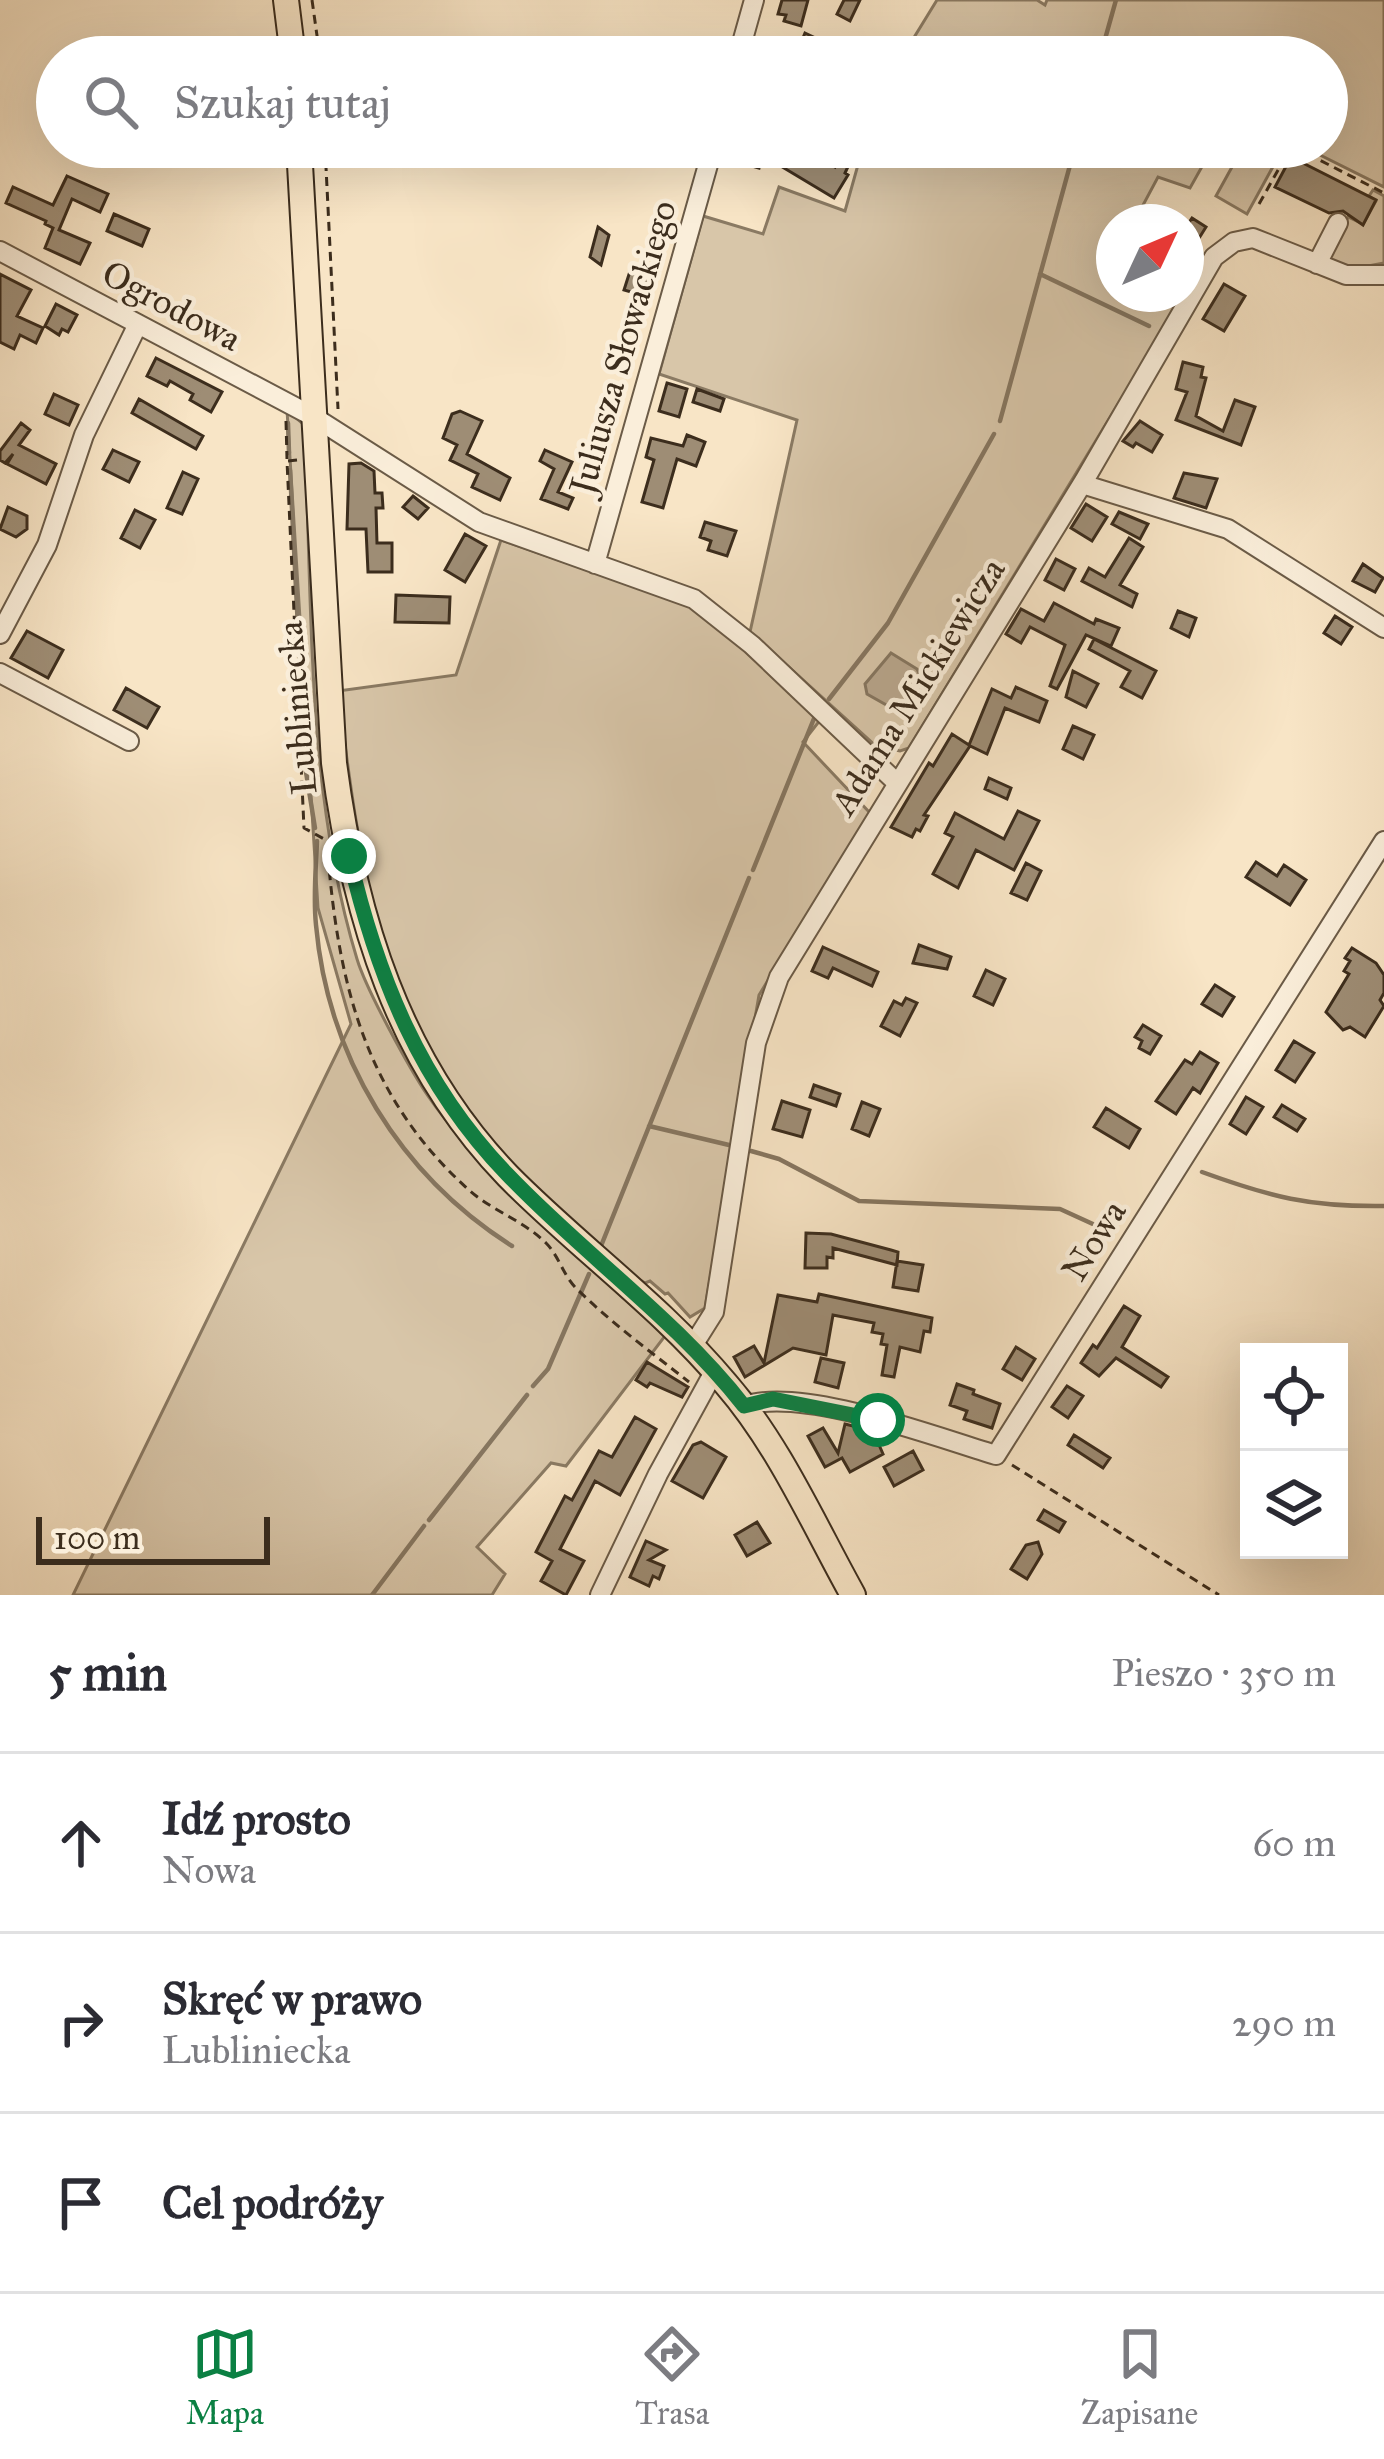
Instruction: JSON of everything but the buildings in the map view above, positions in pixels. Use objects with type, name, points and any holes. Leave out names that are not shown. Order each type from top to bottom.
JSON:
[{"type":"main road","points":[[286,0],[290,36]]},
{"type":"main road","name":"Lubliniecka","points":[[300,168],[329,710],[340,806],[360,903],[392,1003],[434,1082],[489,1155],[692,1347],[708,1382],[744,1406],[853,1595]]},
{"type":"street","points":[[744,36],[754,0]]},
{"type":"street","name":"Juliusza Słowackiego","points":[[596,564],[707,168]]},
{"type":"street","points":[[1316,264],[1338,223]]},
{"type":"street","name":"Adama Mickiewicza","points":[[692,1347],[715,1312],[753,1059],[766,1007],[805,929],[1082,484],[1214,257],[1234,242],[1253,238],[1346,275],[1381,278]]},
{"type":"street","name":"Ogrodowa","points":[[0,251],[314,417],[464,515],[516,538],[678,592],[707,608],[896,782]]},
{"type":"street","points":[[0,634],[47,545],[85,435],[138,324]]},
{"type":"street","points":[[1082,484],[1228,529],[1384,628]]},
{"type":"street","points":[[0,673],[129,742]]},
{"type":"street","name":"Nowa","points":[[996,1455],[1384,841]]},
{"type":"street","points":[[600,1595],[647,1494],[708,1382]]},
{"type":"street","points":[[744,1406],[773,1399],[802,1403],[996,1455]]},
{"type":"path","points":[[313,0],[317,36]]},
{"type":"path","points":[[326,168],[339,435]]},
{"type":"path","points":[[1259,204],[1280,168]]},
{"type":"path","points":[[1333,168],[1384,194]]},
{"type":"path","points":[[287,460],[289,404]]},
{"type":"path","points":[[573,1285],[708,1382]]},
{"type":"path","points":[[996,1455],[1219,1595]]},
{"type":"shaded area","points":[[937,0],[1037,0],[1045,5],[1047,0],[1384,0],[1384,187],[1346,168],[1348,36],[915,36]]},
{"type":"shaded area","points":[[857,168],[1201,168],[1190,188],[1158,177],[1144,204],[1096,204],[1096,312],[1174,312],[909,748],[900,751],[876,746],[750,632],[797,420],[659,374],[703,216],[763,234],[779,187],[845,211]]},
{"type":"shaded area","points":[[1231,168],[1272,168],[1247,214],[1216,196]]},
{"type":"shaded area","points":[[1373,190],[1384,196],[1384,263],[1352,269],[1326,260],[1348,217],[1363,224],[1376,201],[1369,196]]},
{"type":"shaded area","points":[[287,410],[304,425],[320,761],[340,894],[362,972],[410,1067],[452,1128],[540,1221],[665,1336],[566,1466],[551,1463],[477,1547],[505,1574],[492,1595],[73,1595],[351,1024],[318,908]]},
{"type":"shaded area","points":[[501,540],[697,608],[821,719],[803,742],[870,813],[759,995],[705,1308],[690,1317],[668,1293],[630,1274],[604,1253],[464,1116],[409,1018],[374,912],[338,691],[456,675]]},
{"type":"shaded area","points":[[891,653],[917,669],[921,677],[908,704],[897,711],[867,694],[865,684]]},
{"type":"waterway","points":[[1106,36],[1116,0]]},
{"type":"waterway","points":[[1000,421],[1069,168]]},
{"type":"waterway","points":[[1040,274],[1149,326]]},
{"type":"waterway","points":[[288,423],[289,453]]},
{"type":"waterway","points":[[829,699],[888,623],[994,434]]},
{"type":"waterway","points":[[290,470],[305,766],[315,828]]},
{"type":"waterway","points":[[753,870],[815,716]]},
{"type":"waterway","points":[[317,841],[315,914],[323,974],[354,1066],[376,1109],[436,1185],[512,1246]]},
{"type":"waterway","points":[[601,1246],[749,878]]},
{"type":"waterway","points":[[649,1126],[729,1145]]},
{"type":"waterway","points":[[751,1151],[779,1159],[859,1201],[1060,1209],[1106,1230]]},
{"type":"waterway","points":[[1202,1172],[1291,1199],[1384,1206]]},
{"type":"waterway","points":[[533,1386],[548,1369],[589,1274]]},
{"type":"waterway","points":[[429,1520],[527,1395]]},
{"type":"waterway","points":[[372,1595],[424,1526]]},
{"type":"route","points":[[349,856],[384,981],[409,1038],[453,1110],[508,1175],[692,1347],[744,1406],[773,1399],[878,1420]]}]
